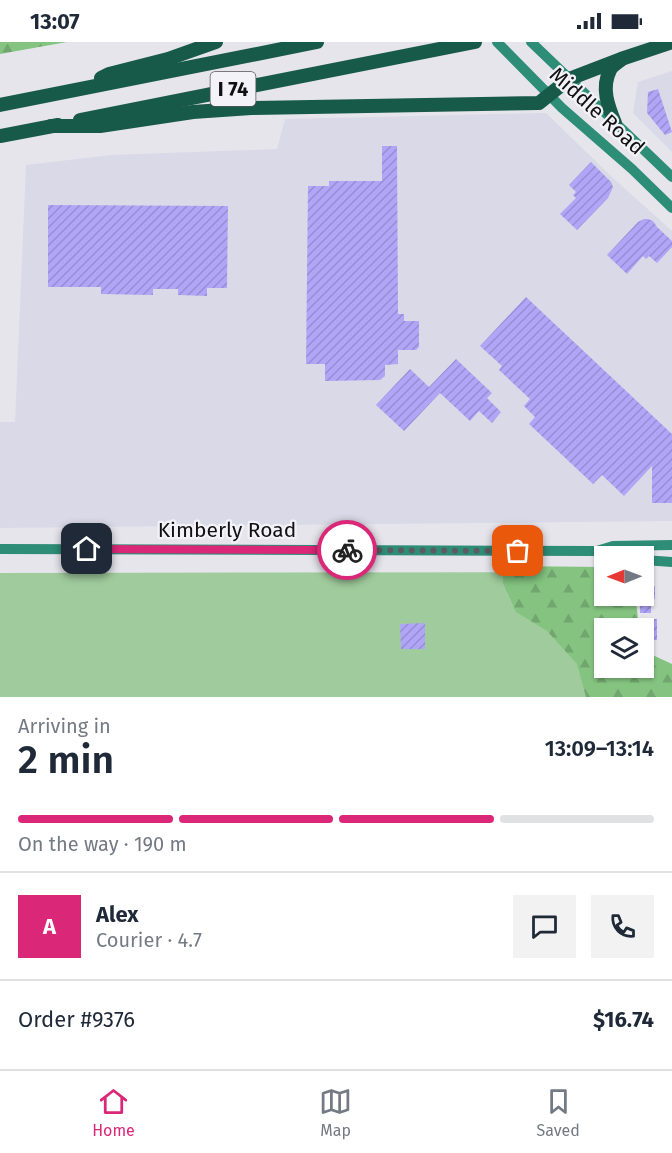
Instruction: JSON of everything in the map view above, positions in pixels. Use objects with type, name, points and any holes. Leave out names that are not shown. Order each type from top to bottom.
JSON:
[{"type":"highway","points":[[78,90],[109,74],[168,59],[216,42]]},
{"type":"highway","name":"I 74","points":[[0,105],[317,42]]},
{"type":"highway","points":[[51,126],[100,126],[193,112],[251,108],[539,104],[569,79],[672,42]]},
{"type":"highway","name":"I 74","points":[[0,136],[470,43]]},
{"type":"highway","points":[[615,123],[606,96],[606,84],[610,69],[621,59]]},
{"type":"main road","name":"Middle Road","points":[[497,42],[562,108],[632,169],[672,208]]},
{"type":"main road","name":"Middle Road","points":[[531,42],[672,177]]},
{"type":"main road","name":"Kimberly Road","points":[[614,546],[672,545]]},
{"type":"main road","name":"Kimberly Road","points":[[0,549],[594,551]]},
{"type":"main road","points":[[654,561],[672,562]]},
{"type":"shaded area","points":[[672,71],[672,152],[633,113],[638,82]]},
{"type":"shaded area","points":[[546,113],[672,231],[672,521],[0,528],[0,422],[15,422],[26,165],[111,155],[277,149],[285,119]]},
{"type":"green space","points":[[0,42],[67,42],[0,54]]},
{"type":"green space","points":[[502,566],[594,567],[594,606],[637,606],[638,618],[594,618],[594,678],[654,678],[654,656],[672,664],[672,697],[586,697],[577,664],[547,631],[516,612],[503,583]]},
{"type":"green space","points":[[594,572],[594,606],[604,606],[604,618],[594,618],[594,678],[627,678],[672,697],[0,697],[0,573]]},
{"type":"building","points":[[658,89],[672,132],[665,135],[647,113],[648,92]]},
{"type":"building","points":[[382,146],[397,146],[398,314],[404,314],[404,321],[419,321],[419,347],[416,350],[398,350],[398,364],[385,365],[385,376],[380,380],[325,381],[325,364],[306,364],[308,186],[329,186],[329,181],[382,181]]},
{"type":"building","points":[[591,162],[611,182],[613,187],[608,198],[577,230],[560,214],[576,198],[573,195],[576,192],[569,185]]},
{"type":"building","points":[[48,205],[228,206],[227,288],[207,288],[207,296],[178,295],[178,289],[153,289],[153,295],[101,294],[101,287],[48,287]]},
{"type":"building","points":[[644,219],[653,221],[672,241],[672,247],[657,263],[649,256],[646,259],[643,256],[627,274],[607,255],[638,222]]},
{"type":"building","points":[[526,297],[672,434],[672,503],[652,503],[652,466],[624,496],[602,475],[593,484],[529,424],[535,417],[524,406],[530,399],[499,370],[502,366],[480,346]]},
{"type":"building","points":[[456,359],[492,393],[487,398],[501,412],[492,423],[479,411],[470,421],[440,393],[404,431],[376,405],[410,369],[429,387]]},
{"type":"building","points":[[640,606],[651,606],[651,613],[640,613]]},
{"type":"building","points":[[654,619],[657,619],[657,640],[654,640]]},
{"type":"building","points":[[425,623],[425,649],[401,649],[400,624]]},
{"type":"way so far","points":[[347,550],[518,551]]},
{"type":"route","points":[[87,549],[347,550]]}]
